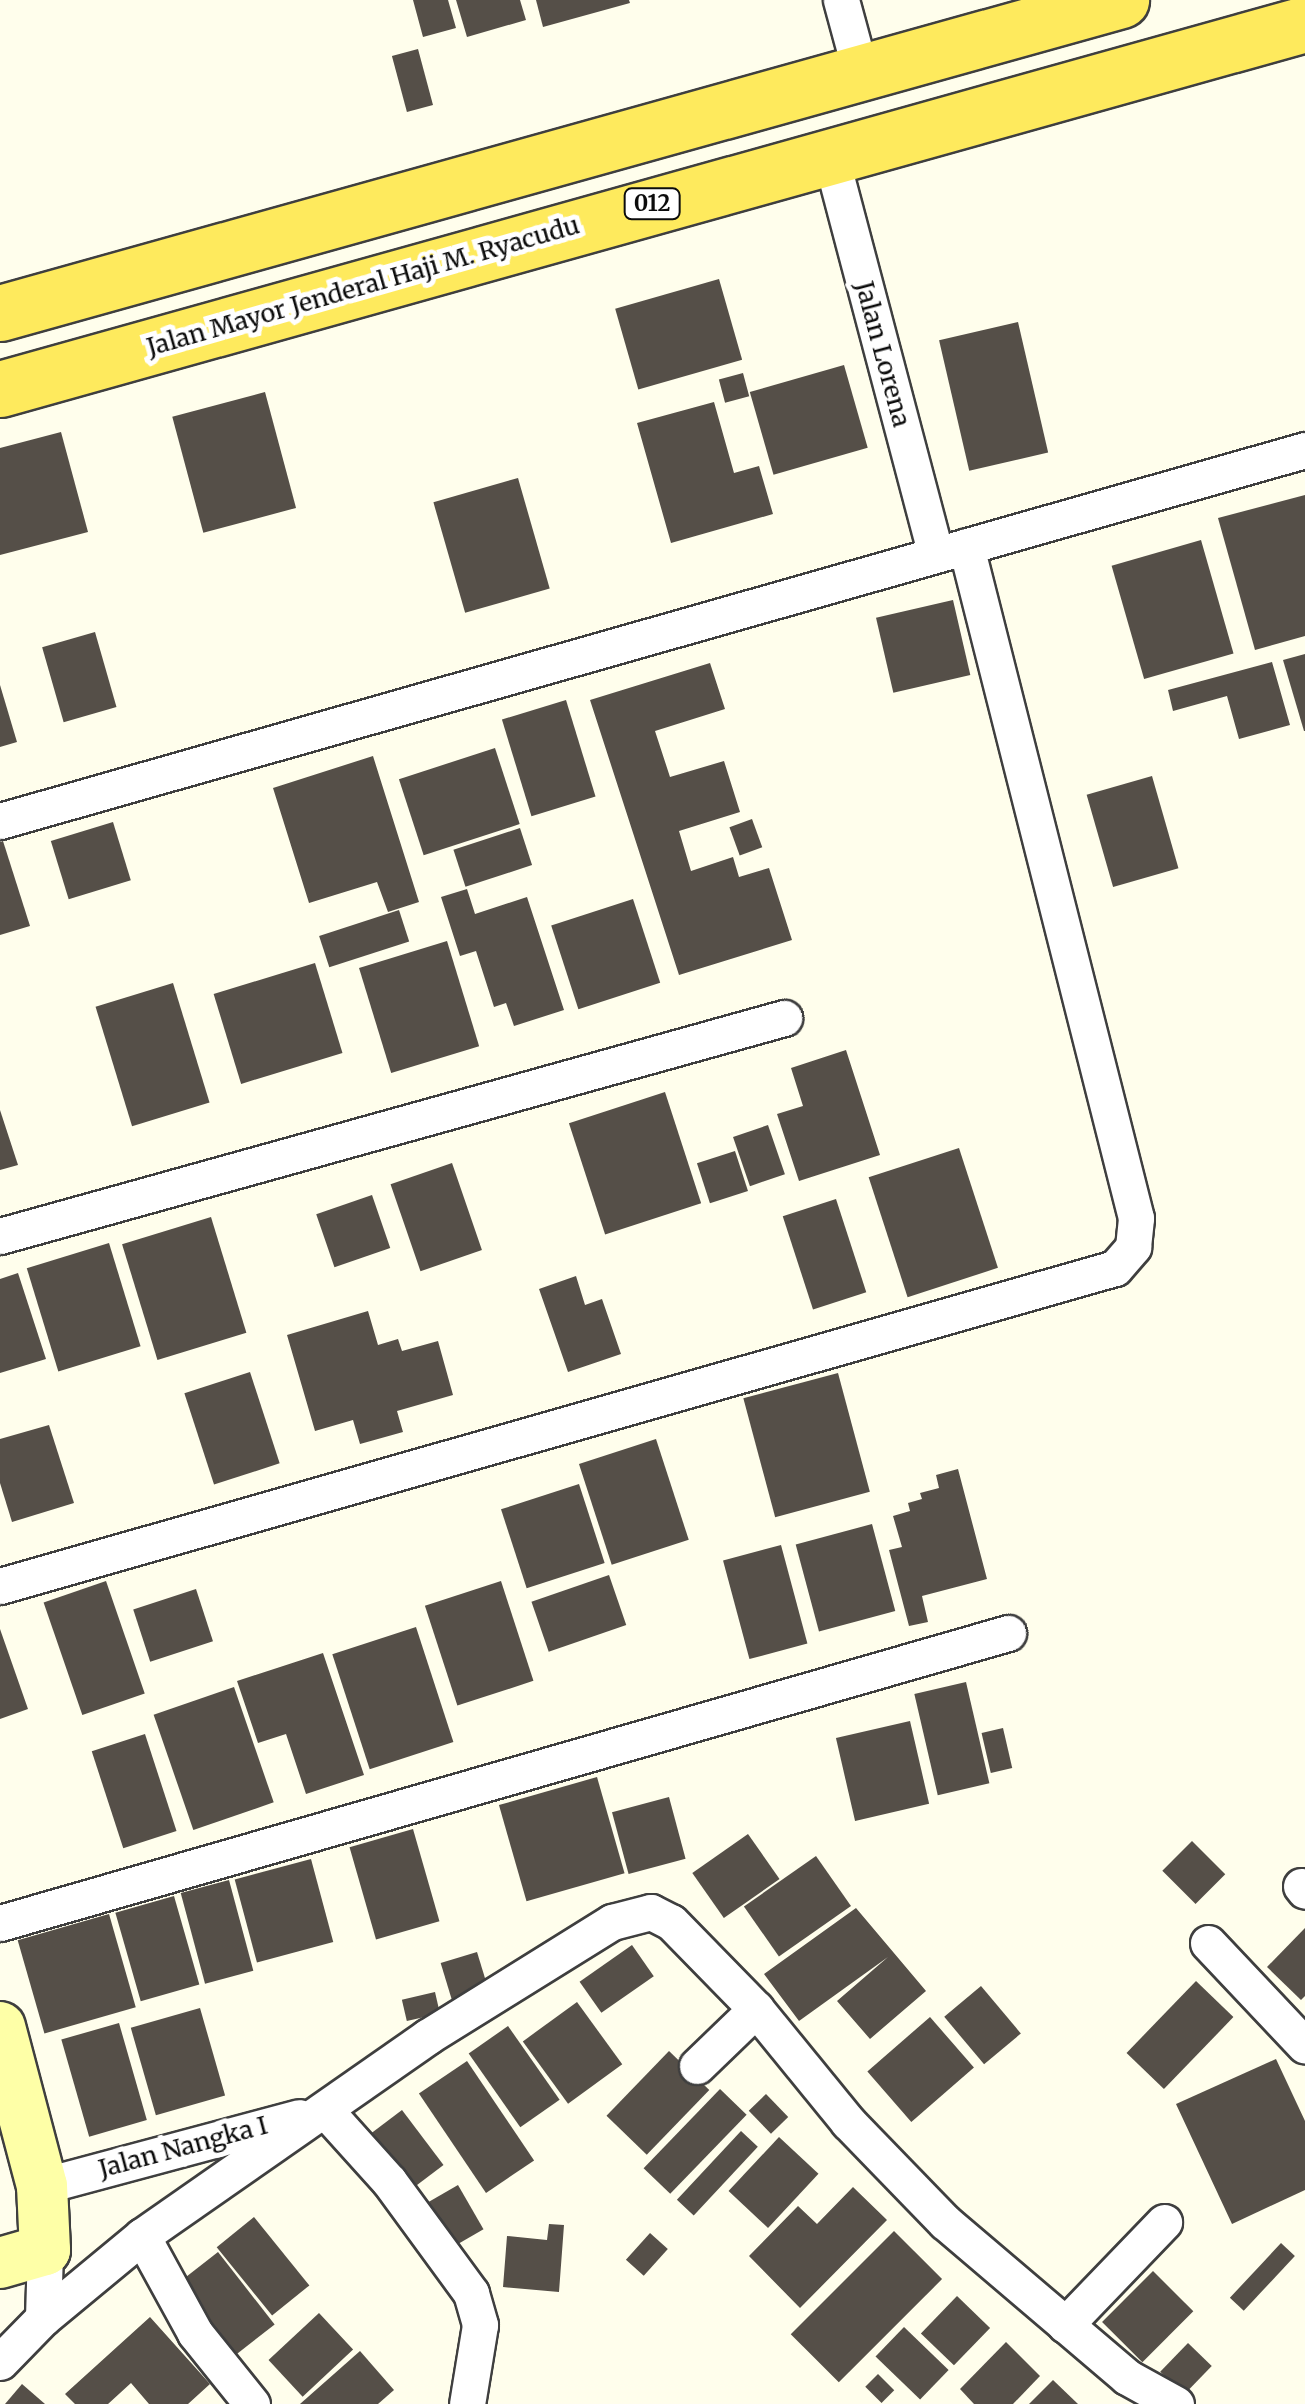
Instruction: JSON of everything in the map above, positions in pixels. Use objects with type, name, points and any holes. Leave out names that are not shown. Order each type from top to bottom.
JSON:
[{"type":"main road","points":[[0,313],[1121,0]]},
{"type":"main road","name":"Jalan Mayor Jenderal Haji M. Ryacudu","points":[[0,388],[1305,24]]},
{"type":"street","points":[[842,0],[860,70]]},
{"type":"street","name":"Jalan Lorena","points":[[0,1586],[1115,1268],[1134,1247],[1136,1218],[951,550],[830,154]]},
{"type":"street","points":[[0,821],[531,675],[1305,450]]},
{"type":"street","points":[[0,1236],[784,1018]]},
{"type":"street","points":[[0,1923],[1008,1632]]},
{"type":"street","points":[[0,2362],[44,2318],[142,2236],[427,2037],[630,1914],[651,1912],[671,1922],[756,2009],[848,2122],[945,2222],[1127,2377],[1176,2404]]},
{"type":"street","points":[[1208,1943],[1305,2046]]},
{"type":"street","points":[[697,2066],[756,2009]]},
{"type":"street","points":[[0,2027],[42,2186],[22,2256],[44,2318]]},
{"type":"street","points":[[324,2110],[389,2181],[471,2293],[480,2325],[467,2404]]},
{"type":"street","name":"Jalan Nangka I","points":[[42,2186],[324,2110]]},
{"type":"street","points":[[1065,2325],[1164,2222]]},
{"type":"street","points":[[142,2236],[195,2332],[252,2404]]},
{"type":"building","points":[[413,0],[448,0],[456,28],[423,37]]},
{"type":"building","points":[[456,0],[520,0],[526,20],[467,37]]},
{"type":"building","points":[[536,0],[629,0],[630,3],[543,27]]},
{"type":"building","points":[[418,49],[433,105],[407,112],[392,56]]},
{"type":"building","points":[[719,279],[742,360],[638,390],[615,309]]},
{"type":"building","points":[[1018,322],[1048,453],[969,471],[939,340]]},
{"type":"building","points":[[844,365],[868,448],[774,475],[750,392]]},
{"type":"building","points":[[743,373],[749,396],[725,403],[719,379]]},
{"type":"building","points":[[265,392],[296,508],[203,533],[172,417]]},
{"type":"building","points":[[714,402],[734,473],[759,466],[773,514],[671,543],[637,423]]},
{"type":"building","points":[[61,432],[88,532],[0,555],[0,448]]},
{"type":"building","points":[[518,478],[550,589],[465,613],[433,502]]},
{"type":"building","points":[[1305,495],[1305,636],[1255,650],[1218,518]]},
{"type":"building","points":[[1201,540],[1234,653],[1144,679],[1112,566]]},
{"type":"building","points":[[953,600],[970,675],[893,693],[876,618]]},
{"type":"building","points":[[95,632],[116,707],[64,722],[42,647]]},
{"type":"building","points":[[1305,654],[1305,731],[1304,731],[1283,660]]},
{"type":"building","points":[[1272,662],[1290,725],[1239,739],[1227,696],[1173,711],[1168,690]]},
{"type":"building","points":[[710,663],[725,709],[655,731],[670,777],[724,761],[740,812],[679,831],[691,871],[733,857],[739,877],[769,868],[792,940],[679,975],[590,700]]},
{"type":"building","points":[[0,685],[17,742],[0,747]]},
{"type":"building","points":[[566,700],[596,797],[531,816],[502,720]]},
{"type":"building","points":[[495,748],[520,824],[424,855],[399,779]]},
{"type":"building","points":[[373,756],[419,902],[388,912],[377,882],[309,903],[273,788]]},
{"type":"building","points":[[1152,776],[1178,868],[1113,887],[1087,795]]},
{"type":"building","points":[[752,819],[762,847],[740,855],[729,827]]},
{"type":"building","points":[[113,822],[131,880],[69,899],[51,841]]},
{"type":"building","points":[[520,828],[532,865],[465,887],[453,850]]},
{"type":"building","points":[[3,841],[30,926],[0,935],[0,842]]},
{"type":"building","points":[[467,889],[475,914],[527,897],[564,1010],[514,1026],[506,1003],[494,1007],[476,951],[460,956],[441,897]]},
{"type":"building","points":[[633,899],[660,983],[578,1009],[551,926]]},
{"type":"building","points":[[399,910],[409,941],[329,967],[319,936]]},
{"type":"building","points":[[447,941],[479,1046],[391,1073],[359,968]]},
{"type":"building","points":[[315,963],[342,1053],[241,1084],[214,994]]},
{"type":"building","points":[[173,983],[210,1103],[132,1126],[96,1007]]},
{"type":"building","points":[[846,1050],[880,1155],[799,1181],[777,1114],[803,1106],[791,1068]]},
{"type":"building","points":[[665,1092],[701,1203],[605,1234],[569,1123]]},
{"type":"building","points":[[0,1110],[18,1165],[0,1170]]},
{"type":"building","points":[[768,1125],[785,1174],[750,1186],[733,1137]]},
{"type":"building","points":[[959,1148],[998,1268],[908,1297],[869,1177]]},
{"type":"building","points":[[735,1151],[748,1191],[710,1203],[697,1163]]},
{"type":"building","points":[[452,1163],[482,1250],[420,1271],[391,1184]]},
{"type":"building","points":[[372,1195],[390,1248],[334,1267],[316,1214]]},
{"type":"building","points":[[836,1199],[866,1292],[813,1310],[783,1216]]},
{"type":"building","points":[[211,1217],[246,1333],[157,1360],[122,1244]]},
{"type":"building","points":[[109,1243],[141,1346],[58,1371],[27,1268]]},
{"type":"building","points":[[18,1273],[46,1359],[0,1373],[0,1279]]},
{"type":"building","points":[[576,1276],[585,1305],[602,1299],[621,1354],[568,1372],[539,1289]]},
{"type":"building","points":[[368,1311],[378,1345],[398,1339],[402,1351],[438,1341],[453,1395],[397,1411],[403,1432],[360,1444],[353,1420],[315,1431],[287,1335]]},
{"type":"building","points":[[250,1372],[280,1463],[214,1485],[184,1393]]},
{"type":"building","points":[[838,1373],[870,1492],[775,1517],[743,1398]]},
{"type":"building","points":[[49,1425],[74,1503],[12,1522],[0,1483],[0,1439]]},
{"type":"building","points":[[656,1439],[689,1540],[612,1565],[579,1464]]},
{"type":"building","points":[[958,1469],[987,1579],[922,1596],[928,1622],[909,1626],[889,1550],[902,1547],[893,1516],[910,1511],[908,1503],[922,1499],[920,1493],[939,1488],[936,1475]]},
{"type":"building","points":[[579,1484],[605,1563],[527,1588],[501,1509]]},
{"type":"building","points":[[872,1524],[895,1611],[819,1631],[796,1544]]},
{"type":"building","points":[[781,1545],[807,1644],[749,1659],[723,1561]]},
{"type":"building","points":[[609,1575],[626,1625],[549,1652],[531,1602]]},
{"type":"building","points":[[106,1581],[145,1694],[82,1715],[44,1602]]},
{"type":"building","points":[[501,1581],[533,1681],[457,1706],[425,1606]]},
{"type":"building","points":[[196,1589],[213,1641],[150,1662],[133,1609]]},
{"type":"building","points":[[416,1627],[453,1742],[370,1769],[332,1654]]},
{"type":"building","points":[[0,1629],[28,1709],[0,1719]]},
{"type":"building","points":[[323,1653],[364,1775],[306,1794],[286,1734],[258,1743],[237,1681]]},
{"type":"building","points":[[966,1682],[989,1783],[938,1795],[914,1694]]},
{"type":"building","points":[[234,1687],[274,1802],[193,1830],[154,1715]]},
{"type":"building","points":[[910,1721],[929,1804],[855,1821],[836,1738]]},
{"type":"building","points":[[1003,1728],[1012,1768],[991,1773],[982,1733]]},
{"type":"building","points":[[145,1734],[177,1831],[123,1848],[92,1751]]},
{"type":"building","points":[[597,1777],[625,1873],[527,1901],[499,1805]]},
{"type":"building","points":[[669,1797],[686,1859],[629,1874],[612,1812]]},
{"type":"building","points":[[413,1829],[439,1921],[376,1939],[350,1847]]},
{"type":"building","points":[[748,1834],[780,1879],[724,1918],[692,1873]]},
{"type":"building","points":[[1192,1841],[1225,1874],[1196,1904],[1162,1871]]},
{"type":"building","points":[[816,1856],[851,1906],[779,1956],[744,1906]]},
{"type":"building","points":[[311,1859],[333,1942],[257,1963],[235,1879]]},
{"type":"building","points":[[229,1880],[253,1971],[205,1984],[181,1893]]},
{"type":"building","points":[[174,1896],[199,1984],[141,2001],[115,1913]]},
{"type":"building","points":[[856,1908],[926,1991],[870,2039],[837,2001],[888,1957],[799,2021],[764,1974]]},
{"type":"building","points":[[109,1914],[136,2007],[44,2033],[18,1940]]},
{"type":"building","points":[[1305,1928],[1305,1996],[1301,2000],[1267,1967]]},
{"type":"building","points":[[632,1945],[654,1976],[601,2013],[580,1982]]},
{"type":"building","points":[[477,1952],[488,1989],[452,2000],[441,1963]]},
{"type":"building","points":[[1196,1981],[1233,2017],[1164,2089],[1127,2053]]},
{"type":"building","points":[[981,1986],[1021,2033],[984,2064],[944,2017]]},
{"type":"building","points":[[435,1992],[440,2013],[407,2021],[402,2000]]},
{"type":"building","points":[[577,2002],[622,2064],[568,2104],[523,2041]]},
{"type":"building","points":[[200,2008],[225,2095],[156,2115],[131,2028]]},
{"type":"building","points":[[930,2017],[974,2068],[911,2122],[867,2071]]},
{"type":"building","points":[[119,2023],[147,2120],[89,2137],[61,2040]]},
{"type":"building","points":[[508,2026],[560,2100],[520,2127],[469,2054]]},
{"type":"building","points":[[669,2051],[709,2090],[647,2155],[606,2116]]},
{"type":"building","points":[[1276,2059],[1305,2121],[1305,2190],[1232,2224],[1176,2104]]},
{"type":"building","points":[[467,2061],[534,2160],[486,2193],[419,2093]]},
{"type":"building","points":[[720,2089],[747,2115],[670,2194],[644,2168]]},
{"type":"building","points":[[766,2094],[788,2117],[771,2134],[749,2111]]},
{"type":"building","points":[[402,2110],[444,2165],[407,2193],[365,2138]]},
{"type":"building","points":[[741,2131],[758,2147],[694,2215],[677,2200]]},
{"type":"building","points":[[779,2137],[818,2174],[768,2228],[729,2191]]},
{"type":"building","points":[[458,2185],[483,2229],[451,2248],[426,2204]]},
{"type":"building","points":[[853,2187],[887,2220],[800,2308],[749,2256],[798,2206],[817,2224]]},
{"type":"building","points":[[254,2217],[309,2285],[272,2316],[217,2247]]},
{"type":"building","points":[[549,2224],[564,2225],[559,2292],[503,2287],[507,2236],[547,2240]]},
{"type":"building","points":[[894,2231],[942,2279],[839,2382],[791,2334]]},
{"type":"building","points":[[650,2233],[668,2249],[644,2276],[626,2260]]},
{"type":"building","points":[[1281,2243],[1295,2256],[1244,2311],[1230,2298]]},
{"type":"building","points":[[218,2252],[275,2324],[235,2355],[179,2283]]},
{"type":"building","points":[[1153,2271],[1193,2311],[1142,2362],[1102,2322]]},
{"type":"building","points":[[957,2296],[990,2328],[954,2365],[921,2333]]},
{"type":"building","points":[[319,2313],[353,2350],[303,2397],[269,2360]]},
{"type":"building","points":[[150,2317],[210,2384],[188,2404],[149,2404],[131,2383],[108,2404],[75,2404],[65,2394]]},
{"type":"building","points":[[904,2327],[949,2370],[920,2400],[876,2356]]},
{"type":"building","points":[[1006,2342],[1040,2376],[1013,2404],[974,2404],[960,2389]]},
{"type":"building","points":[[1188,2343],[1212,2366],[1184,2395],[1160,2372]]},
{"type":"building","points":[[360,2351],[394,2390],[378,2404],[300,2404]]},
{"type":"building","points":[[878,2374],[894,2390],[882,2403],[865,2387]]},
{"type":"building","points":[[1053,2380],[1078,2404],[1029,2404]]},
{"type":"building","points":[[22,2384],[45,2404],[5,2404]]}]
